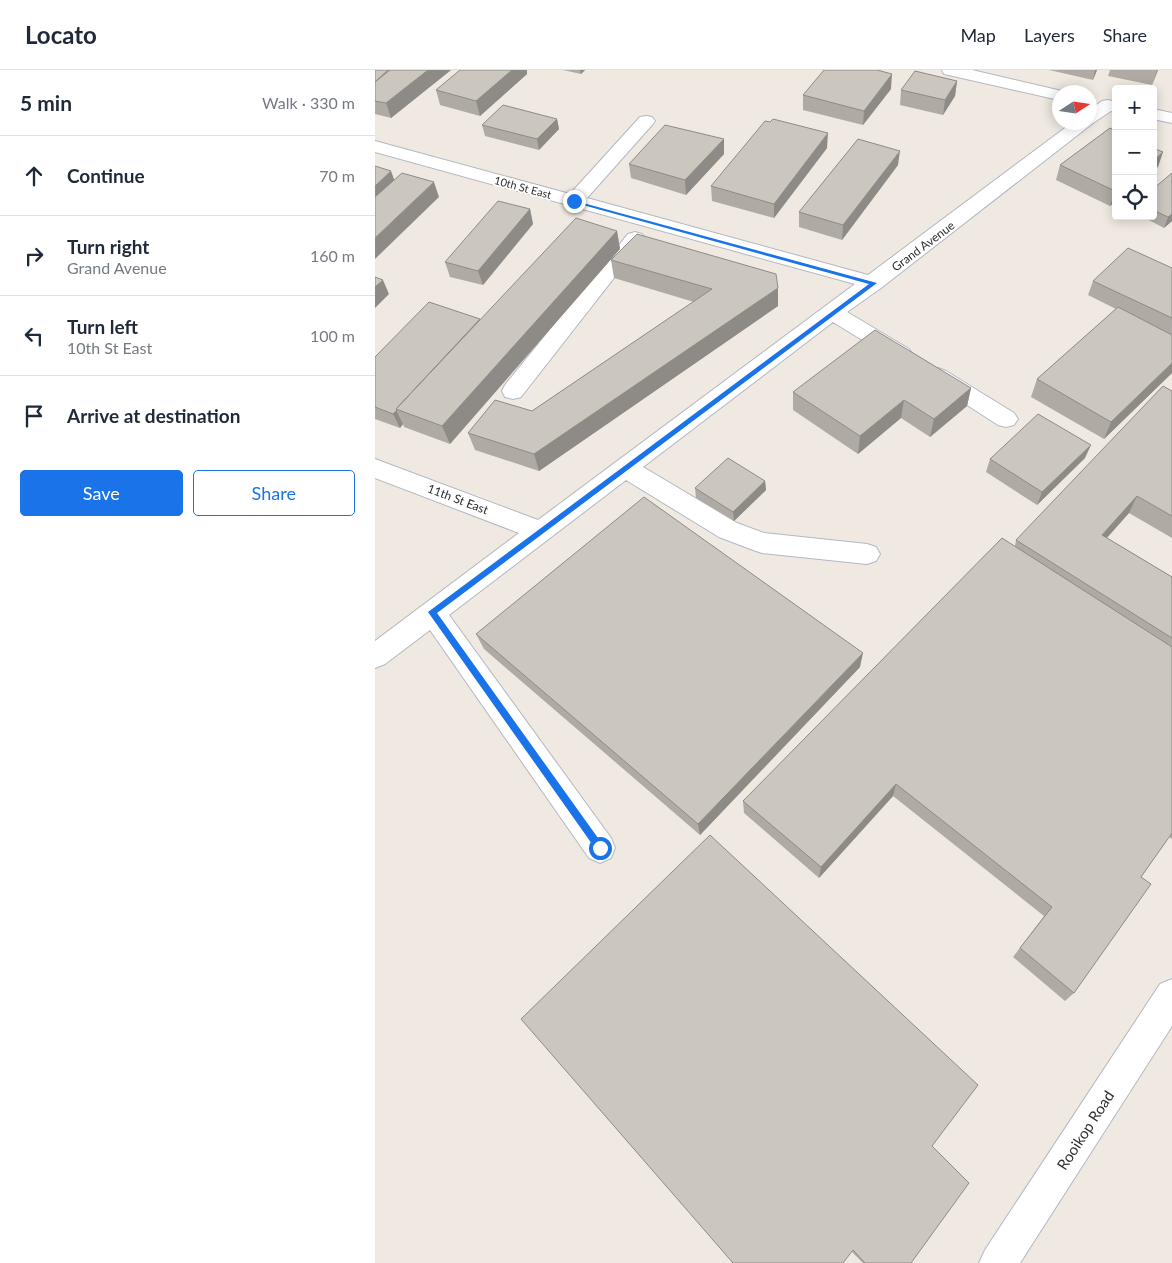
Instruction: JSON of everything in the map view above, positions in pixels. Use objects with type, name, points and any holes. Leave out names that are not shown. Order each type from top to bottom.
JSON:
[{"type":"street","points":[[950,70],[1052,92]]},
{"type":"street","points":[[1097,103],[1112,106]]},
{"type":"street","points":[[1097,114],[1112,106]]},
{"type":"street","points":[[1157,115],[1172,118]]},
{"type":"street","points":[[574,201],[646,121]]},
{"type":"street","name":"Grand Avenue","points":[[375,656],[874,283],[1075,130]]},
{"type":"street","name":"10th St East","points":[[375,146],[874,283]]},
{"type":"street","points":[[513,391],[649,221]]},
{"type":"street","points":[[834,313],[1006,419]]},
{"type":"street","name":"11th St East","points":[[375,468],[541,531]]},
{"type":"street","points":[[625,468],[729,530],[762,543],[867,554]]},
{"type":"street","points":[[432,612],[600,848]]},
{"type":"street","name":"Rooikop Road","points":[[998,1263],[1172,996]]},
{"type":"building","points":[[375,70],[388,70],[375,82]]},
{"type":"building","points":[[390,70],[428,70],[386,103],[375,101],[375,82]]},
{"type":"building","points":[[460,70],[512,70],[476,101],[436,90]]},
{"type":"building","points":[[824,70],[877,70],[892,74],[864,111],[803,95]]},
{"type":"building","points":[[915,71],[957,81],[945,100],[901,90]]},
{"type":"building","points":[[503,105],[557,119],[537,139],[482,125]]},
{"type":"building","points":[[773,119],[828,133],[774,204],[711,186],[765,121],[770,122]]},
{"type":"building","points":[[665,125],[724,139],[685,180],[629,164]]},
{"type":"building","points":[[1110,128],[1112,129],[1112,190],[1060,165]]},
{"type":"building","points":[[858,139],[900,151],[843,225],[799,212]]},
{"type":"building","points":[[1157,150],[1163,152],[1157,157]]},
{"type":"building","points":[[375,166],[391,171],[375,186]]},
{"type":"building","points":[[402,173],[434,182],[375,238],[375,197]]},
{"type":"building","points":[[1172,173],[1172,214],[1168,217],[1157,212],[1157,186]]},
{"type":"building","points":[[498,201],[530,209],[478,271],[445,262]]},
{"type":"building","points":[[576,218],[617,231],[442,426],[396,409]]},
{"type":"building","points":[[637,234],[776,274],[778,288],[534,454],[468,433],[495,400],[532,411],[712,289],[611,260]]},
{"type":"building","points":[[1128,248],[1172,268],[1172,318],[1093,281]]},
{"type":"building","points":[[375,277],[383,280],[375,287]]},
{"type":"building","points":[[429,302],[480,319],[393,414],[375,407],[375,357]]},
{"type":"building","points":[[1118,307],[1172,335],[1172,363],[1111,422],[1037,379]]},
{"type":"building","points":[[875,330],[971,388],[934,419],[904,400],[860,436],[793,392]]},
{"type":"building","points":[[1163,386],[1172,391],[1172,516],[1137,496],[1102,535],[1172,577],[1172,638],[1016,540]]},
{"type":"building","points":[[1038,414],[1091,445],[1042,492],[990,459]]},
{"type":"building","points":[[728,458],[765,481],[733,512],[695,488]]},
{"type":"building","points":[[644,497],[863,653],[698,824],[476,634]]},
{"type":"building","points":[[1002,538],[1172,647],[1172,833],[1141,877],[1151,884],[1074,993],[1020,948],[1052,907],[896,784],[821,867],[743,801]]},
{"type":"building","points":[[710,835],[978,1085],[932,1146],[969,1183],[911,1263],[865,1263],[853,1250],[843,1263],[733,1263],[521,1019]]},
{"type":"route","points":[[574,201],[874,283],[432,612],[600,848]]}]
